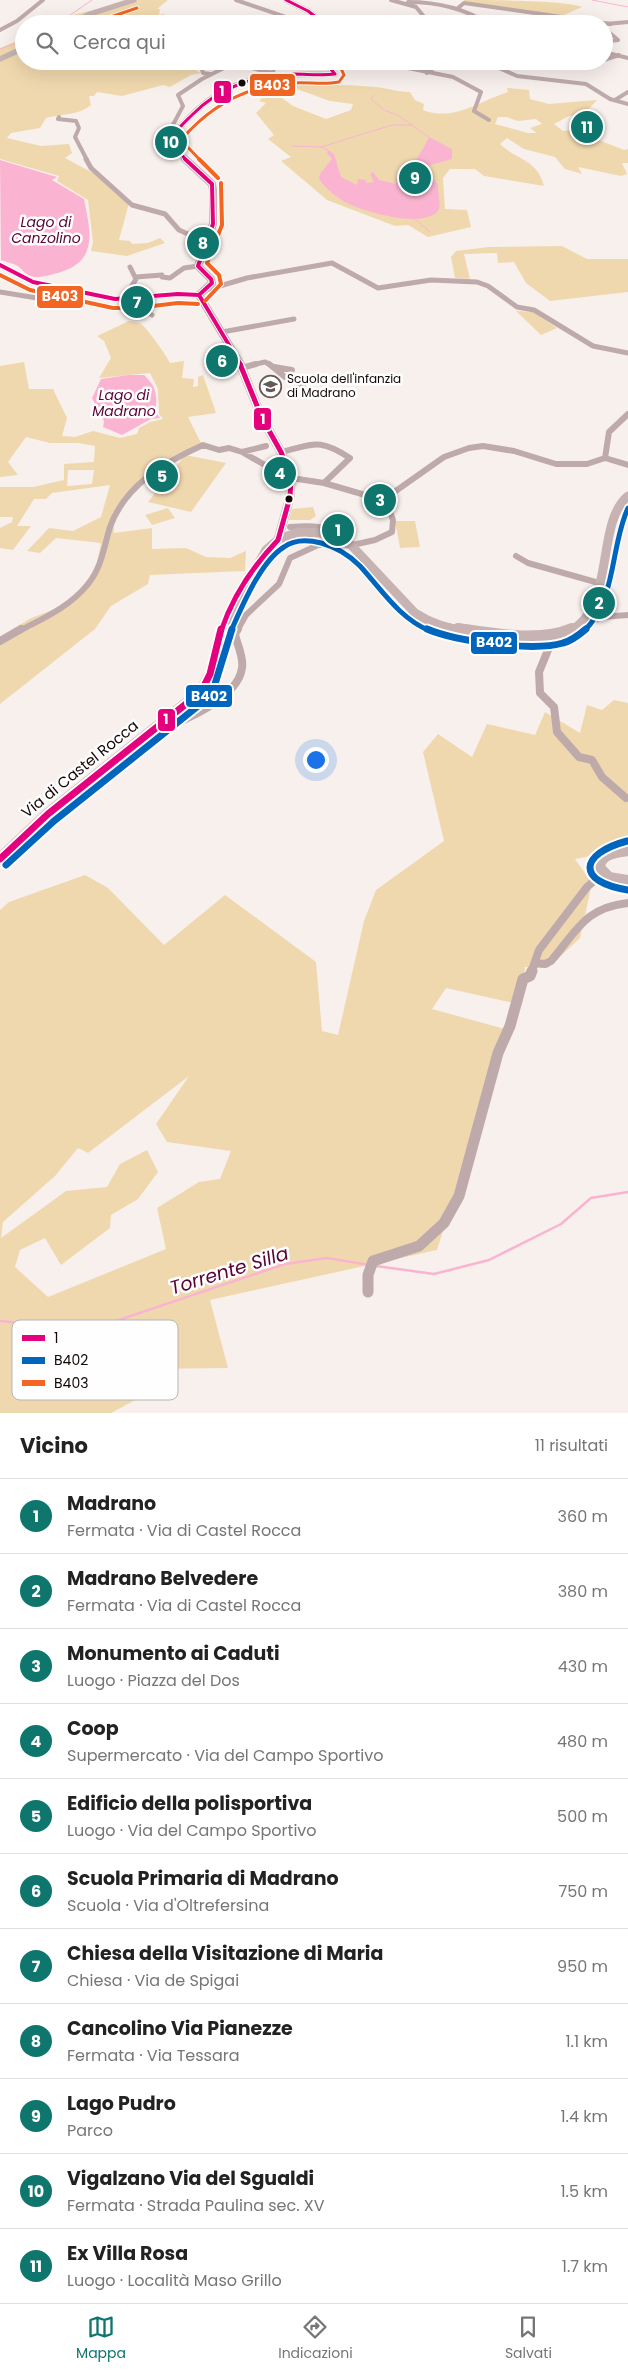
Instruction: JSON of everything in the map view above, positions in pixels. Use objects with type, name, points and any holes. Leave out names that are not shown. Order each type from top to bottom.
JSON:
[{"type":"street","points":[[24,15],[43,0]]},
{"type":"street","points":[[88,15],[134,0]]},
{"type":"street","points":[[231,0],[252,9]]},
{"type":"street","points":[[236,0],[280,15]]},
{"type":"street","points":[[286,0],[313,15]]},
{"type":"street","points":[[391,0],[458,8],[470,11],[476,15]]},
{"type":"street","points":[[458,8],[464,1],[553,15]]},
{"type":"street","points":[[408,2],[421,10],[424,15]]},
{"type":"street","points":[[0,30],[15,22]]},
{"type":"street","points":[[613,24],[628,22]]},
{"type":"street","points":[[2,58],[15,52]]},
{"type":"street","points":[[613,54],[628,58]]},
{"type":"street","points":[[613,58],[619,56]]},
{"type":"street","points":[[202,70],[203,73],[210,74]]},
{"type":"street","points":[[198,266],[199,256],[210,234],[214,211],[212,184],[188,162],[172,143],[168,134],[183,106],[178,95],[218,70]]},
{"type":"street","points":[[263,70],[285,76]]},
{"type":"street","points":[[171,138],[186,118],[209,98],[246,80],[335,74],[332,70]]},
{"type":"street","points":[[415,70],[460,80],[481,92],[474,111],[489,120]]},
{"type":"street","points":[[427,73],[430,70]]},
{"type":"street","points":[[503,70],[517,76],[586,84],[615,100],[628,104]]},
{"type":"street","points":[[615,100],[628,92]]},
{"type":"street","points":[[58,117],[58,119],[76,121],[79,128],[75,137],[91,168],[122,197],[132,205],[165,214],[179,230],[206,242]]},
{"type":"street","points":[[0,265],[26,279],[62,290],[131,299],[202,293],[220,289],[247,278],[320,267],[332,263],[378,288],[432,280],[477,282],[488,286],[517,307],[534,310],[593,346],[628,353]]},
{"type":"street","points":[[152,316],[127,294],[136,277],[162,275],[170,278],[184,268],[198,266]]},
{"type":"street","points":[[198,266],[211,278],[212,283],[202,293]]},
{"type":"street","points":[[130,267],[136,277]]},
{"type":"street","points":[[2,292],[28,299],[42,298],[62,290]]},
{"type":"street","points":[[202,293],[242,368],[262,418],[281,452],[289,474],[289,527],[278,540]]},
{"type":"street","points":[[222,332],[294,319]]},
{"type":"street","points":[[242,368],[263,361],[274,367],[285,377],[302,385]]},
{"type":"street","points":[[274,367],[292,370]]},
{"type":"street","points":[[605,458],[607,433],[611,427],[628,414]]},
{"type":"street","points":[[281,452],[309,443],[326,442],[350,458],[324,483]]},
{"type":"street","points":[[0,641],[36,623],[74,597],[90,583],[102,558],[112,521],[130,493],[156,470],[203,445],[220,450],[229,448],[242,452],[272,469],[374,498],[388,498],[439,458],[481,446],[498,447],[556,464],[593,464],[605,458],[628,465]]},
{"type":"street","points":[[242,452],[250,452],[266,446]]},
{"type":"street","points":[[151,732],[178,723],[218,700],[235,684],[243,669],[235,634],[246,615],[279,584],[290,558],[318,546],[375,540],[392,532],[393,520],[388,498],[381,492]]},
{"type":"street","points":[[580,625],[589,611],[599,583],[614,517],[621,501],[628,496]]},
{"type":"street","name":"Via di Castel Rocca","points":[[0,859],[48,814],[201,692],[211,679],[218,642],[225,620],[264,554],[289,527],[325,533],[349,544],[425,622],[440,627],[548,636],[560,635],[580,625]]},
{"type":"street","points":[[516,556],[528,563],[599,583]]},
{"type":"street","points":[[580,625],[602,617],[628,615]]},
{"type":"street","points":[[548,636],[550,643],[547,656],[538,673],[540,693],[554,707],[557,732],[579,757],[592,760],[602,776],[626,798]]},
{"type":"street","points":[[628,850],[612,851],[603,856],[599,861],[598,867],[602,874],[611,879],[628,881]]},
{"type":"street","points":[[368,1292],[368,1275],[372,1261],[419,1246],[444,1222],[459,1196],[498,1053],[510,1026],[523,980],[530,976],[539,950],[587,887],[602,874]]},
{"type":"street","points":[[535,963],[544,964],[551,960],[587,916],[599,907],[628,903]]},
{"type":"shaded area","points":[[137,0],[168,0],[157,9],[160,9],[159,15],[73,15]]},
{"type":"shaded area","points":[[464,0],[544,2],[582,7],[564,15],[513,11],[482,4],[464,3]]},
{"type":"shaded area","points":[[15,42],[15,70],[196,70],[201,73],[191,75],[170,87],[163,85],[122,96],[97,92],[94,96],[89,96],[91,105],[87,108],[46,118],[40,128],[11,133],[7,138],[41,146],[69,144],[72,153],[65,158],[95,174],[129,203],[119,240],[130,241],[132,244],[148,243],[160,238],[165,243],[127,256],[91,251],[93,242],[88,200],[57,181],[59,176],[0,159],[0,48]]},
{"type":"shaded area","points":[[309,83],[375,87],[410,92],[415,100],[424,104],[423,110],[445,114],[466,109],[508,92],[507,88],[529,90],[530,99],[549,104],[597,100],[584,114],[569,116],[554,124],[563,131],[573,130],[624,150],[628,149],[628,163],[622,163],[627,174],[621,176],[578,167],[582,174],[565,169],[555,157],[524,149],[507,138],[500,144],[532,165],[541,177],[544,186],[484,176],[475,169],[450,169],[443,178],[445,209],[467,210],[471,227],[428,237],[408,225],[395,226],[327,200],[281,161],[291,157],[268,139],[274,135],[256,113],[266,103],[259,101],[271,90],[293,106],[326,119],[351,110],[353,104],[330,101],[288,86]],"holes":[[[498,117],[506,117],[518,121],[536,119],[542,124],[530,128],[537,133],[528,133],[495,124]]]},
{"type":"shaded area","points":[[562,246],[587,259],[628,259],[628,292],[550,301],[526,283],[514,262],[498,263],[497,253],[464,254],[470,279],[455,278],[451,257],[456,251],[489,247]]},
{"type":"shaded area","points":[[516,311],[533,312],[557,328],[541,335]]},
{"type":"shaded area","points":[[129,321],[141,324],[157,342],[170,363],[184,361],[182,378],[194,379],[193,387],[198,386],[198,377],[203,375],[216,413],[188,417],[201,443],[155,475],[113,513],[114,533],[152,528],[152,549],[186,548],[206,557],[230,558],[246,551],[245,571],[150,575],[148,584],[111,606],[95,629],[0,704],[0,637],[31,618],[69,604],[93,581],[101,543],[56,538],[40,553],[27,551],[49,528],[73,531],[101,517],[110,485],[52,493],[46,499],[34,499],[17,526],[31,526],[13,550],[0,548],[0,528],[12,522],[13,517],[0,517],[0,487],[33,487],[64,480],[64,464],[94,462],[95,446],[78,443],[50,443],[26,437],[8,462],[18,475],[0,477],[0,366],[24,362],[29,389],[53,389],[67,418],[62,436],[75,437],[93,431],[120,438],[137,434],[139,428],[150,422],[163,419],[159,414],[158,389],[150,373],[99,378],[111,358],[104,341],[97,336]],"holes":[[[68,470],[94,470],[92,484],[67,486]]]},
{"type":"shaded area","points":[[185,455],[226,463],[191,512],[148,502]]},
{"type":"shaded area","points":[[313,507],[316,516],[310,520],[289,520],[292,509]]},
{"type":"shaded area","points":[[168,508],[175,518],[152,525],[145,515]]},
{"type":"shaded area","points":[[395,521],[415,521],[420,547],[400,548]]},
{"type":"shaded area","points":[[614,700],[628,703],[628,848],[575,859],[592,883],[580,938],[548,968],[525,967],[522,1005],[446,988],[432,1009],[505,1029],[437,1250],[210,1300],[228,1368],[178,1369],[178,1320],[12,1320],[12,1400],[135,1400],[111,1413],[0,1413],[0,910],[9,902],[85,875],[108,888],[164,945],[225,895],[316,962],[322,1031],[338,1035],[364,921],[376,890],[444,841],[423,752],[438,734],[472,757],[487,724],[535,735],[545,712],[580,733],[587,705],[602,710]],"holes":[[[189,1076],[156,1124],[167,1142],[231,1151],[220,1179],[199,1182],[157,1208],[166,1249],[48,1297],[15,1267],[20,1250],[45,1238],[61,1265],[110,1228],[111,1215],[138,1199],[158,1172],[147,1150],[120,1164],[107,1187],[66,1191],[1,1238],[3,1222],[55,1176],[78,1148],[88,1153]]]},
{"type":"water","points":[[429,137],[452,149],[452,159],[423,167],[424,171],[438,184],[439,209],[430,216],[419,219],[407,219],[365,210],[338,198],[319,179],[320,174],[332,159],[327,153],[328,150],[334,154],[341,177],[357,185],[358,179],[365,180],[367,183],[374,182],[370,174],[373,172],[379,180],[396,184],[396,179],[403,174],[402,168],[413,167]]},
{"type":"water","name":"Lago di Canzolino","points":[[0,160],[57,177],[52,180],[84,199],[89,243],[87,252],[73,267],[55,274],[35,277],[26,274],[16,265],[1,260]]},
{"type":"water","name":"Lago di Madrano","points":[[144,375],[154,387],[156,395],[155,411],[160,418],[151,419],[122,435],[103,427],[104,421],[92,398],[101,379]]},
{"type":"waterway","points":[[70,15],[92,0]]},
{"type":"waterway","points":[[592,0],[628,7]]},
{"type":"waterway","points":[[0,49],[15,44]]},
{"type":"waterway","points":[[374,95],[371,99],[384,110],[399,116],[412,125]]},
{"type":"waterway","points":[[321,147],[392,125],[412,125]]},
{"type":"waterway","points":[[412,125],[429,137]]},
{"type":"waterway","points":[[292,146],[321,147]]},
{"type":"waterway","points":[[321,147],[328,150]]},
{"type":"waterway","points":[[414,218],[430,232]]},
{"type":"waterway","name":"Torrente Silla","points":[[376,1266],[434,1274],[489,1260],[561,1224],[591,1198],[628,1192]]},
{"type":"waterway","name":"Torrente Silla","points":[[119,1320],[285,1264],[327,1258],[369,1265]]},
{"type":"waterway","name":"Torrente Silla","points":[[0,1321],[12,1322]]},
{"type":"transit line","name":"1","points":[[286,0],[313,15]]},
{"type":"transit line","name":"B403","points":[[116,15],[137,8]]},
{"type":"transit line","name":"1","points":[[212,184],[188,162],[172,143],[176,133],[199,108],[223,91],[250,80],[293,74],[335,74],[332,70]]},
{"type":"transit line","name":"B403","points":[[218,178],[181,140],[204,116],[230,98],[260,87],[276,84],[327,84],[339,82],[344,75],[342,70]]},
{"type":"transit line","name":"B403","points":[[205,301],[221,284],[219,275],[207,263],[222,225],[223,203],[221,183]]},
{"type":"transit line","name":"1","points":[[199,295],[212,283],[211,279],[198,266],[213,224],[214,203],[212,184]]},
{"type":"transit line","name":"1","points":[[0,265],[33,282],[115,299],[136,299],[178,294],[199,295]]},
{"type":"transit line","name":"B403","points":[[0,275],[30,290],[113,308],[136,308],[178,303],[198,304]]},
{"type":"transit line","name":"1","points":[[199,295],[242,368],[262,418],[281,452],[291,478]]},
{"type":"transit line","name":"1","points":[[278,540],[290,497],[291,478]]},
{"type":"transit line","name":"B402","points":[[6,865],[54,821],[208,698],[215,684],[227,641],[236,619],[268,563],[283,547],[297,542],[312,541],[330,545],[345,553],[358,564],[405,616],[430,631],[489,642],[531,646],[561,644],[583,632],[598,613],[605,598],[618,536],[628,508]]},
{"type":"transit line","name":"1","points":[[0,859],[48,814],[201,692],[210,674],[217,641],[234,600],[250,574],[278,540]]},
{"type":"transit line","name":"B402","points":[[627,841],[598,852],[591,860],[590,868],[593,876],[600,883],[612,888],[628,890]]},
{"type":"place","name":"Ex Villa Rosa","points":[[587,127]]},
{"type":"place","name":"Vigalzano Via del Sgualdi","points":[[171,142]]},
{"type":"place","name":"Lago Pudro","points":[[415,178]]},
{"type":"place","name":"Cancolino Via Pianezze","points":[[203,243]]},
{"type":"place","name":"Chiesa della Visitazione di Maria","points":[[137,302]]},
{"type":"place","name":"Scuola Primaria di Madrano","points":[[222,361]]},
{"type":"place","name":"Scuola dell'infanzia di Madrano","points":[[271,386]]},
{"type":"place","name":"Coop","points":[[280,473]]},
{"type":"place","name":"Edificio della polisportiva","points":[[162,476]]},
{"type":"place","name":"Monumento ai Caduti","points":[[380,500]]},
{"type":"place","name":"Madrano","points":[[338,530]]},
{"type":"place","name":"Madrano Belvedere","points":[[599,603]]}]
